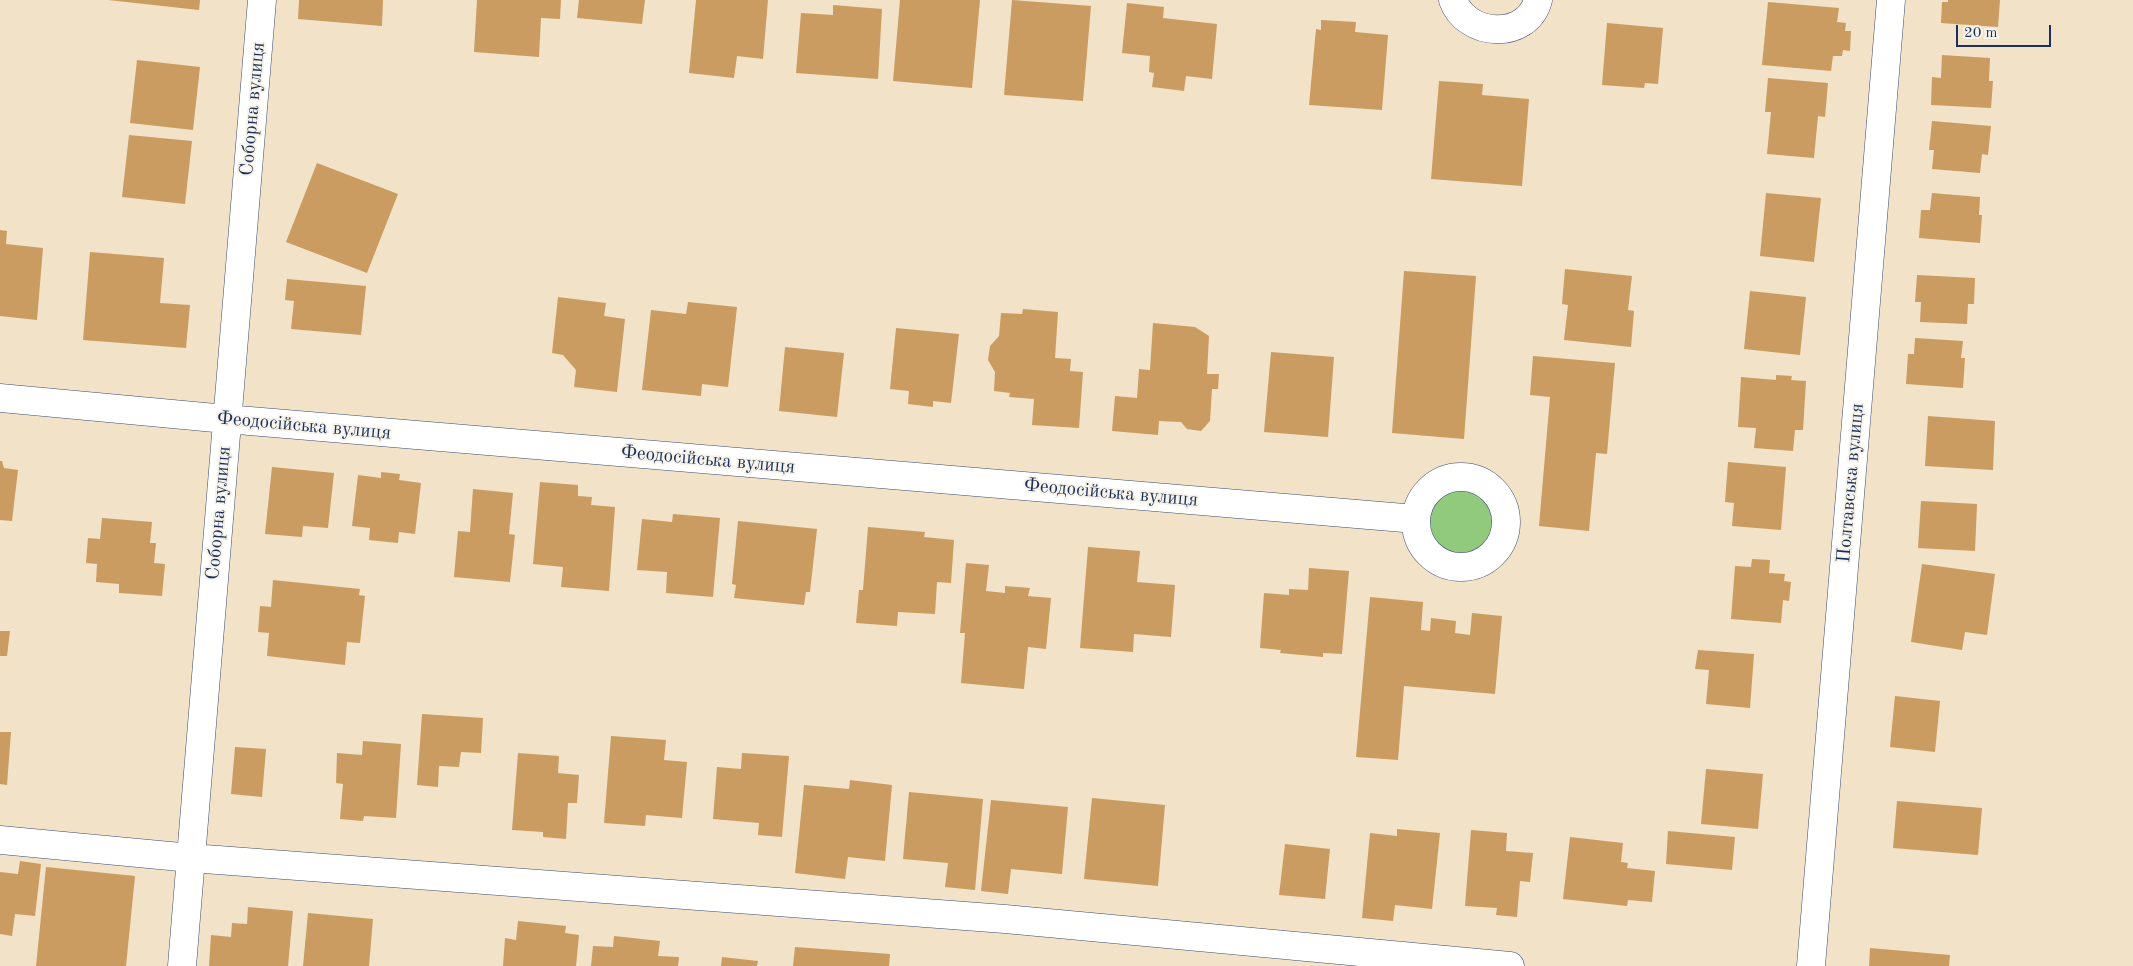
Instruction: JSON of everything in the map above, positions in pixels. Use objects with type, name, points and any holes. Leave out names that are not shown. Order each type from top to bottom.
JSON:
[{"type":"street","name":"Соборна вулиця","points":[[182,966],[262,0]]},
{"type":"street","points":[[1453,0],[1465,19],[1483,29],[1504,30],[1523,22],[1536,7],[1538,0]]},
{"type":"street","name":"Полтавська вулиця","points":[[1811,966],[1891,0]]},
{"type":"street","name":"Феодосійська вулиця","points":[[0,398],[226,419],[1416,519]]},
{"type":"street","points":[[0,840],[191,858],[1005,919],[1510,966]]},
{"type":"green space","points":[[1461,477],[1478,481],[1493,490],[1502,505],[1506,522],[1502,539],[1493,554],[1478,563],[1461,567],[1444,563],[1429,554],[1420,539],[1416,522],[1420,505],[1429,490],[1444,481]]},
{"type":"building","points":[[108,0],[200,0],[199,10]]},
{"type":"building","points":[[299,0],[383,0],[382,26],[298,19]]},
{"type":"building","points":[[477,0],[561,0],[560,19],[541,18],[539,57],[474,52]]},
{"type":"building","points":[[579,0],[645,0],[642,24],[577,18]]},
{"type":"building","points":[[696,0],[768,0],[763,59],[737,56],[734,78],[689,73]]},
{"type":"building","points":[[900,0],[980,0],[972,88],[893,81]]},
{"type":"building","points":[[1012,0],[1091,6],[1083,101],[1004,95]]},
{"type":"building","points":[[1948,0],[2000,0],[1998,27],[1941,23],[1942,2],[1948,2]]},
{"type":"building","points":[[1768,2],[1839,8],[1837,22],[1846,23],[1845,31],[1851,31],[1850,51],[1843,50],[1842,56],[1833,56],[1831,71],[1762,65]]},
{"type":"building","points":[[1127,3],[1164,7],[1163,18],[1217,24],[1212,79],[1186,76],[1184,91],[1152,87],[1154,73],[1149,72],[1150,56],[1122,53]]},
{"type":"building","points":[[833,5],[882,9],[878,79],[796,73],[801,13],[833,15]]},
{"type":"building","points":[[1321,20],[1356,22],[1355,32],[1388,35],[1382,110],[1309,105],[1316,29],[1321,30]]},
{"type":"building","points":[[1607,23],[1663,28],[1658,84],[1645,83],[1644,88],[1602,85]]},
{"type":"building","points":[[1942,55],[1990,58],[1989,81],[1993,81],[1991,108],[1931,105],[1932,77],[1941,78]]},
{"type":"building","points":[[137,60],[200,67],[193,130],[130,123]]},
{"type":"building","points":[[1768,78],[1828,83],[1825,117],[1818,116],[1814,158],[1767,154],[1771,112],[1765,112]]},
{"type":"building","points":[[1439,81],[1483,84],[1482,95],[1529,99],[1522,186],[1431,179]]},
{"type":"building","points":[[1932,121],[1991,126],[1988,155],[1982,154],[1980,173],[1932,169],[1934,150],[1929,150]]},
{"type":"building","points":[[129,135],[192,141],[185,204],[122,197]]},
{"type":"building","points":[[317,163],[398,194],[367,273],[286,242]]},
{"type":"building","points":[[1766,193],[1821,198],[1814,262],[1760,256]]},
{"type":"building","points":[[1932,193],[1980,197],[1979,215],[1982,215],[1980,243],[1919,238],[1921,210],[1930,210]]},
{"type":"building","points":[[0,230],[7,231],[6,244],[43,248],[37,320],[0,316]]},
{"type":"building","points":[[90,252],[164,258],[160,303],[190,305],[186,348],[83,340]]},
{"type":"building","points":[[1565,269],[1632,276],[1628,310],[1634,311],[1631,347],[1564,340],[1568,305],[1562,304]]},
{"type":"building","points":[[1404,271],[1476,276],[1464,439],[1392,433]]},
{"type":"building","points":[[1917,275],[1975,278],[1974,304],[1968,304],[1967,324],[1920,322],[1921,302],[1915,302]]},
{"type":"building","points":[[287,279],[366,286],[361,335],[291,329],[294,301],[285,300]]},
{"type":"building","points":[[1750,291],[1806,297],[1800,355],[1744,349]]},
{"type":"building","points":[[558,297],[606,303],[604,316],[625,319],[617,392],[574,387],[576,370],[563,355],[552,353]]},
{"type":"building","points":[[688,302],[737,307],[728,387],[702,384],[701,396],[642,390],[651,310],[686,314]]},
{"type":"building","points":[[1023,309],[1058,312],[1055,358],[1071,359],[1070,371],[1083,372],[1079,428],[1032,425],[1034,399],[1009,397],[1010,393],[994,391],[995,372],[988,360],[990,346],[999,336],[1001,313],[1022,314]]},
{"type":"building","points":[[1153,323],[1195,327],[1209,336],[1207,374],[1219,374],[1218,389],[1212,389],[1210,421],[1201,431],[1187,429],[1181,422],[1159,421],[1158,435],[1112,431],[1115,396],[1137,398],[1139,369],[1150,370]]},
{"type":"building","points":[[896,328],[959,334],[951,403],[933,401],[933,407],[908,404],[909,391],[890,389]]},
{"type":"building","points":[[1915,338],[1963,341],[1961,358],[1965,358],[1963,388],[1906,384],[1908,354],[1914,354]]},
{"type":"building","points":[[785,347],[844,353],[837,417],[779,411]]},
{"type":"building","points":[[1271,352],[1334,357],[1328,437],[1264,432]]},
{"type":"building","points":[[1533,356],[1615,363],[1607,454],[1596,453],[1589,531],[1539,526],[1550,397],[1530,395]]},
{"type":"building","points":[[1776,375],[1792,376],[1791,380],[1806,381],[1803,430],[1795,430],[1793,451],[1754,448],[1756,428],[1738,427],[1741,377],[1776,380]]},
{"type":"building","points":[[1928,416],[1995,421],[1993,470],[1925,466]]},
{"type":"building","points":[[0,461],[2,461],[4,468],[18,470],[12,521],[0,520]]},
{"type":"building","points":[[1728,462],[1786,467],[1781,530],[1732,526],[1734,503],[1725,502]]},
{"type":"building","points":[[272,467],[334,473],[328,528],[303,526],[302,537],[265,534]]},
{"type":"building","points":[[381,472],[400,474],[399,480],[421,483],[415,534],[399,532],[398,543],[369,540],[370,528],[352,526],[358,475],[381,478]]},
{"type":"building","points":[[540,482],[578,485],[578,496],[592,497],[591,505],[615,507],[609,591],[561,587],[563,567],[533,564]]},
{"type":"building","points":[[473,489],[513,493],[509,534],[515,535],[510,582],[454,577],[458,531],[470,532]]},
{"type":"building","points":[[1921,501],[1977,504],[1975,551],[1918,548]]},
{"type":"building","points":[[673,514],[720,518],[713,597],[666,593],[667,572],[637,570],[642,519],[672,522]]},
{"type":"building","points":[[102,518],[152,522],[150,543],[156,543],[154,563],[165,564],[162,596],[119,593],[119,584],[96,582],[97,564],[86,563],[88,538],[100,539]]},
{"type":"building","points":[[738,521],[817,529],[810,592],[806,592],[804,605],[734,598],[736,585],[732,584]]},
{"type":"building","points":[[868,527],[925,532],[924,537],[954,540],[951,583],[937,582],[935,614],[898,612],[897,626],[856,623],[859,590],[863,590]]},
{"type":"building","points":[[1088,547],[1140,551],[1137,582],[1175,585],[1171,637],[1134,634],[1133,652],[1080,648]]},
{"type":"building","points":[[1752,559],[1770,560],[1769,573],[1785,574],[1784,581],[1791,582],[1789,601],[1783,600],[1781,623],[1731,619],[1735,566],[1751,567]]},
{"type":"building","points":[[966,563],[989,565],[986,591],[1005,593],[1005,586],[1030,588],[1028,596],[1051,598],[1046,649],[1028,647],[1024,689],[961,683],[965,633],[960,633]]},
{"type":"building","points":[[1922,564],[1995,574],[1987,635],[1965,632],[1962,650],[1911,642]]},
{"type":"building","points":[[1309,568],[1349,571],[1342,654],[1323,653],[1323,657],[1280,653],[1281,650],[1260,648],[1264,593],[1289,595],[1289,589],[1308,590]]},
{"type":"building","points":[[273,580],[360,589],[359,595],[365,596],[360,643],[347,642],[345,665],[267,656],[269,633],[258,632],[260,606],[271,607]]},
{"type":"building","points":[[1370,597],[1423,602],[1421,630],[1430,631],[1431,618],[1456,621],[1455,633],[1470,635],[1472,613],[1502,616],[1495,694],[1404,686],[1398,760],[1356,757]]},
{"type":"building","points":[[0,631],[10,631],[7,656],[0,656]]},
{"type":"building","points":[[1698,650],[1754,654],[1750,708],[1706,704],[1709,670],[1695,669]]},
{"type":"building","points":[[1895,696],[1940,701],[1935,752],[1890,747]]},
{"type":"building","points":[[422,714],[483,718],[481,753],[461,752],[459,767],[439,766],[438,787],[417,785]]},
{"type":"building","points":[[0,732],[11,732],[7,785],[0,784]]},
{"type":"building","points":[[611,736],[666,740],[664,760],[687,762],[682,818],[646,815],[645,826],[604,823]]},
{"type":"building","points":[[363,741],[401,744],[396,818],[364,816],[363,821],[340,819],[343,784],[336,783],[337,753],[362,755]]},
{"type":"building","points":[[235,747],[266,749],[262,797],[231,794]]},
{"type":"building","points":[[518,753],[559,756],[558,773],[579,775],[577,803],[568,803],[566,839],[543,837],[543,832],[512,830]]},
{"type":"building","points":[[742,753],[789,756],[782,837],[758,835],[759,823],[713,819],[717,767],[741,769]]},
{"type":"building","points":[[1706,769],[1763,774],[1758,829],[1701,824]]},
{"type":"building","points":[[850,780],[892,785],[885,861],[848,857],[845,879],[795,873],[804,785],[849,789]]},
{"type":"building","points":[[909,792],[983,799],[975,890],[945,887],[948,863],[903,859]]},
{"type":"building","points":[[1092,798],[1165,805],[1158,886],[1084,879]]},
{"type":"building","points":[[991,800],[1068,807],[1062,874],[1011,869],[1008,894],[981,891]]},
{"type":"building","points":[[1897,801],[1982,808],[1978,855],[1893,848]]},
{"type":"building","points":[[1397,829],[1440,833],[1432,909],[1395,905],[1393,921],[1362,918],[1370,833],[1397,836]]},
{"type":"building","points":[[1471,830],[1507,833],[1506,851],[1533,853],[1530,882],[1520,881],[1517,917],[1496,915],[1497,908],[1465,906]]},
{"type":"building","points":[[1668,831],[1735,837],[1732,870],[1666,864]]},
{"type":"building","points":[[1570,837],[1623,843],[1621,862],[1628,863],[1627,868],[1655,871],[1652,902],[1628,900],[1627,906],[1563,899]]},
{"type":"building","points":[[1285,844],[1330,849],[1325,899],[1279,895]]},
{"type":"building","points":[[20,861],[41,864],[35,916],[15,914],[12,936],[0,934],[0,872],[18,874]]},
{"type":"building","points":[[46,867],[135,876],[126,966],[36,966]]},
{"type":"building","points":[[248,907],[293,911],[288,966],[209,966],[211,935],[231,937],[232,923],[247,924]]},
{"type":"building","points":[[308,913],[373,919],[369,966],[303,966]]},
{"type":"building","points":[[518,921],[566,926],[565,933],[579,935],[576,966],[503,966],[505,938],[516,940]]},
{"type":"building","points":[[614,936],[660,941],[658,956],[679,957],[678,966],[591,966],[593,946],[613,947]]},
{"type":"building","points":[[795,947],[890,954],[889,966],[793,966]]},
{"type":"building","points":[[1870,948],[1950,955],[1949,966],[1869,966]]},
{"type":"building","points":[[722,957],[758,961],[757,966],[721,966]]}]
